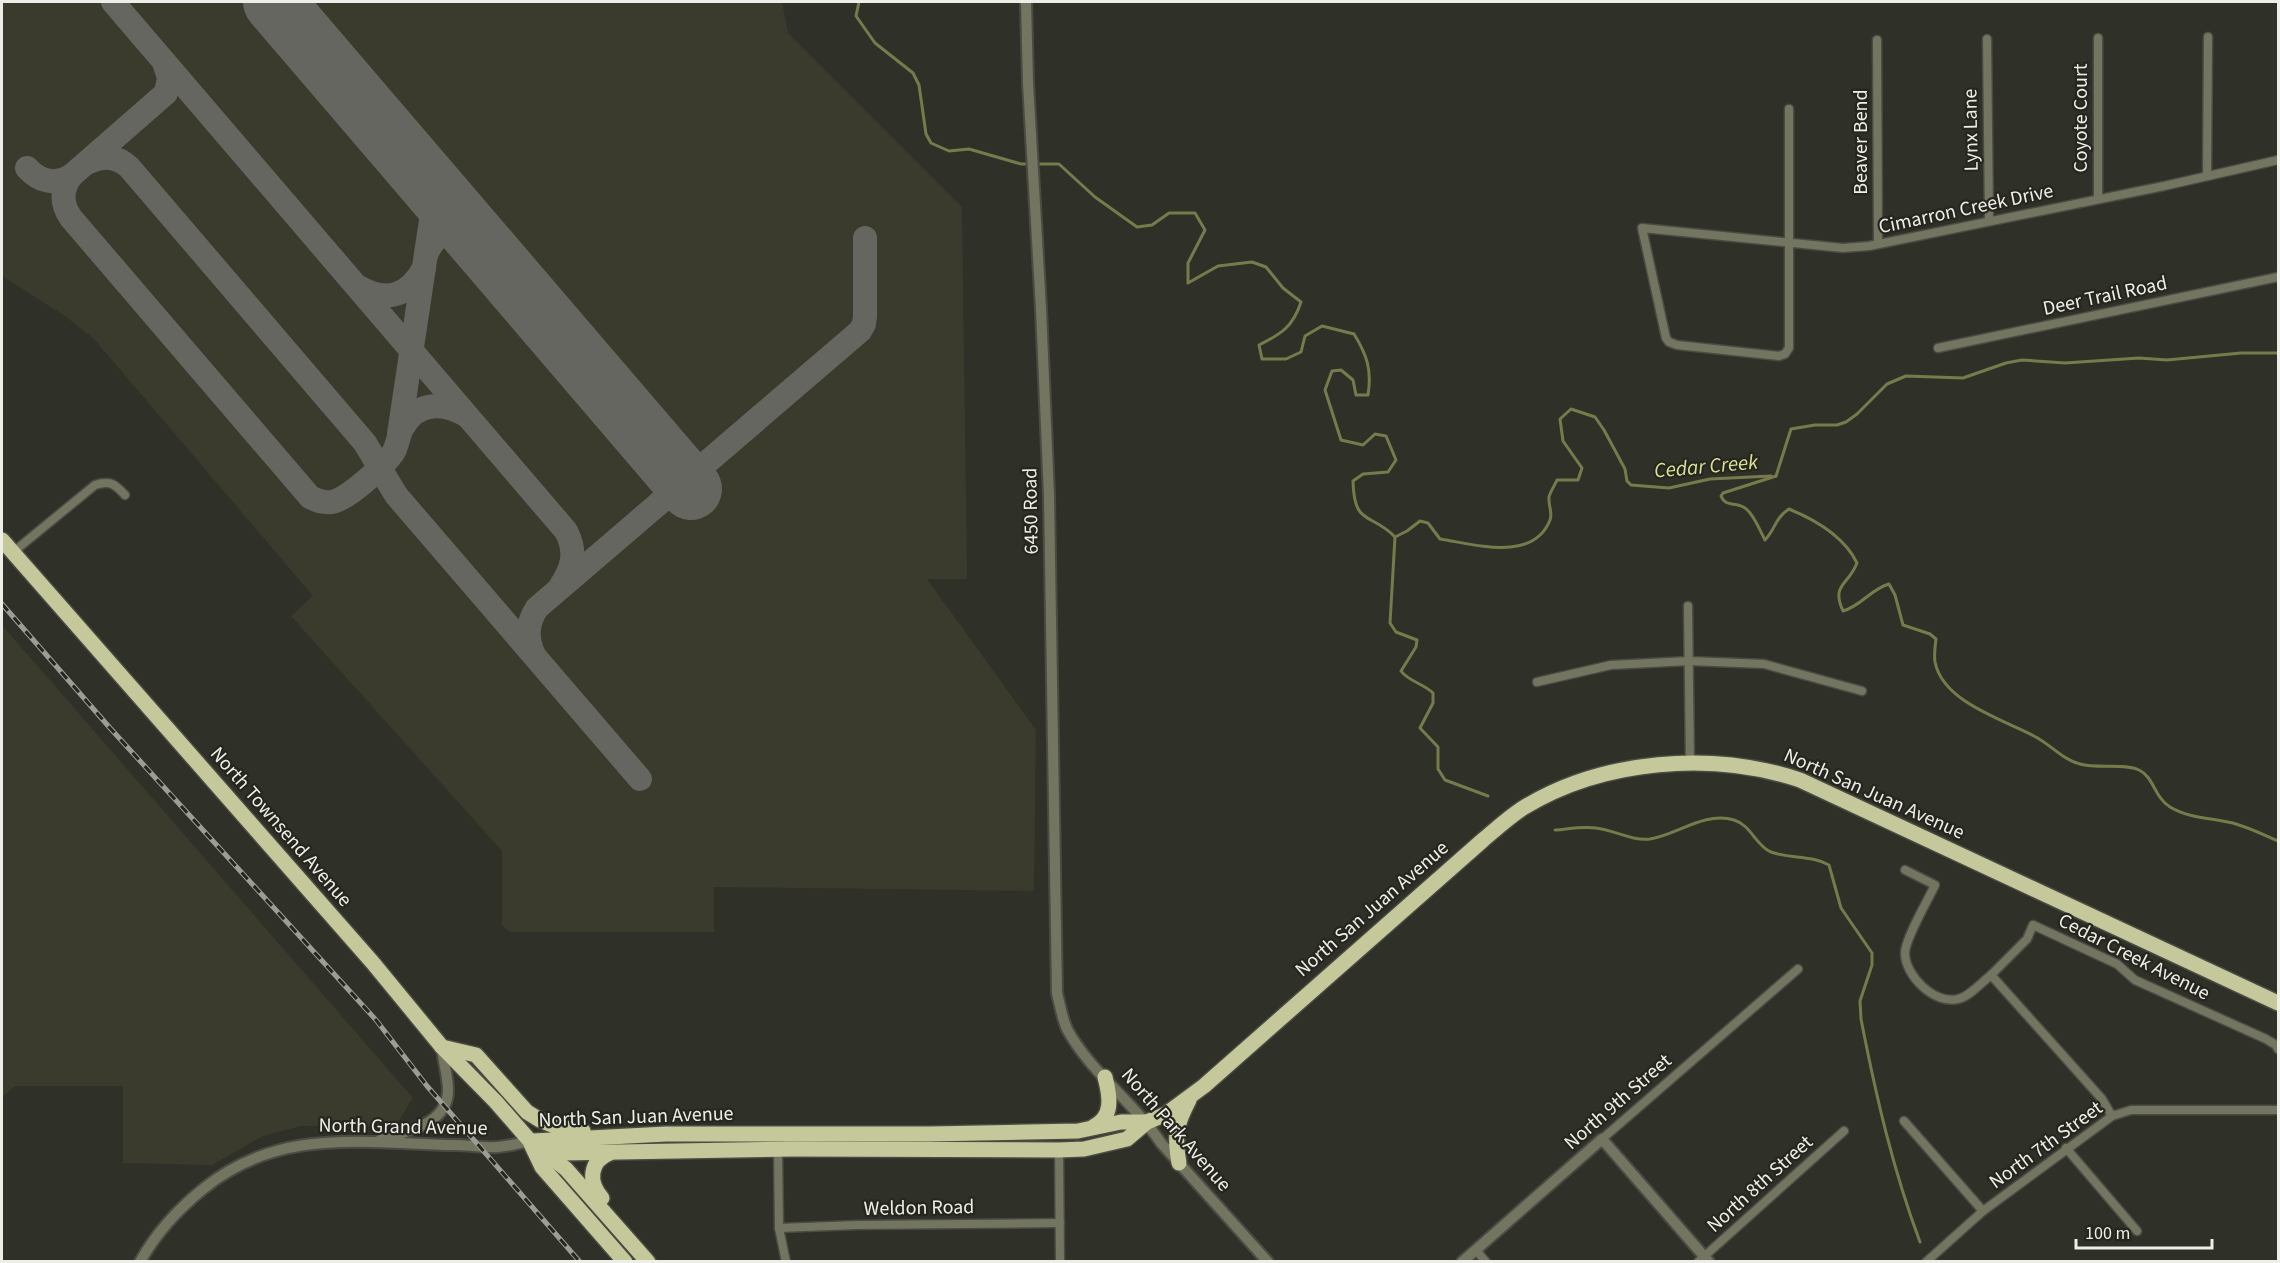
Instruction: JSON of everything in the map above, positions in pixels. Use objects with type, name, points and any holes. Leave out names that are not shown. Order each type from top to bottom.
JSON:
[{"type":"highway","name":"North Townsend Avenue","points":[[2,540],[373,963],[442,1047],[496,1102],[530,1141],[566,1169],[647,1261]]},
{"type":"highway","name":"North San Juan Avenue","points":[[530,1141],[561,1153],[610,1153],[778,1150],[1059,1150],[1084,1149],[1127,1139],[1147,1122],[1166,1114],[1191,1095],[1483,840],[1522,809],[1563,789],[1636,768],[1690,764],[1755,768],[1800,780],[2278,1003]]},
{"type":"highway","points":[[442,1047],[476,1055],[527,1112],[540,1120],[569,1129],[645,1131],[666,1134]]},
{"type":"highway","points":[[1088,1129],[1100,1124],[1109,1109],[1109,1093],[1105,1077]]},
{"type":"highway","points":[[1179,1163],[1175,1143],[1176,1130],[1191,1095]]},
{"type":"highway","name":"North San Juan Avenue","points":[[530,1141],[666,1134],[930,1134],[1088,1129],[1120,1122],[1147,1122]]},
{"type":"highway","name":"North Townsend Avenue","points":[[530,1141],[542,1167],[625,1262]]},
{"type":"highway","points":[[610,1153],[602,1156],[594,1166],[592,1179],[594,1190],[642,1244],[647,1261]]},
{"type":"street","name":"6450 Road","points":[[1026,2],[1028,83],[1049,485],[1056,969],[1057,993],[1063,1019]]},
{"type":"street","points":[[2207,176],[2208,37]]},
{"type":"street","name":"Coyote Court","points":[[2098,38],[2098,198]]},
{"type":"street","name":"Lynx Lane","points":[[1987,39],[1989,220]]},
{"type":"street","name":"Beaver Bend","points":[[1877,40],[1878,244]]},
{"type":"street","points":[[1789,109],[1789,243],[1789,348],[1785,354],[1677,345],[1669,342],[1666,338],[1642,228],[1789,243]]},
{"type":"street","name":"Cimarron Creek Drive","points":[[1789,243],[1842,248],[1878,244],[2278,160]]},
{"type":"street","name":"Deer Trail Road","points":[[1938,348],[2278,277]]},
{"type":"street","points":[[12,553],[95,485],[105,482],[115,483],[125,495]]},
{"type":"street","points":[[1688,606],[1690,764]]},
{"type":"street","points":[[1537,682],[1611,665],[1689,661],[1764,664],[1862,691]]},
{"type":"street","name":"Cedar Creek Avenue","points":[[1905,870],[1935,885],[1905,952],[1907,965],[1932,995],[1944,1001],[1960,999],[1991,975],[2027,939],[2033,925],[2117,964],[2135,980],[2266,1039],[2278,1048]]},
{"type":"street","name":"North 9th Street","points":[[1462,1262],[1798,969]]},
{"type":"street","points":[[1991,975],[2102,1099],[2112,1116]]},
{"type":"street","name":"North Park Avenue","points":[[1063,1019],[1082,1051],[1147,1122],[1161,1143],[1268,1262]]},
{"type":"street","points":[[374,1142],[423,1126],[432,1120],[444,1106],[448,1093],[442,1047]]},
{"type":"street","name":"North 7th Street","points":[[1926,1262],[1983,1211],[2112,1116],[2131,1110],[2278,1110]]},
{"type":"street","points":[[1904,1121],[1983,1211]]},
{"type":"street","name":"North 8th Street","points":[[1703,1260],[1844,1131]]},
{"type":"street","points":[[1602,1139],[1703,1260]]},
{"type":"street","name":"North Grand Avenue","points":[[140,1262],[164,1225],[188,1201],[229,1170],[284,1147],[330,1142],[374,1142],[497,1147],[530,1141]]},
{"type":"street","points":[[2066,1148],[2137,1231]]},
{"type":"street","points":[[778,1150],[779,1228],[786,1262]]},
{"type":"street","points":[[1059,1150],[1060,1262]]},
{"type":"street","name":"Weldon Road","points":[[779,1228],[1060,1223]]},
{"type":"street","points":[[1476,1250],[1486,1262]]},
{"type":"shaded area","points":[[2,2],[782,2],[788,33],[962,207],[967,579],[927,579],[1036,730],[1034,891],[714,887],[714,932],[510,932],[502,925],[502,851],[291,616],[313,596],[94,339],[65,316],[2,276]]},
{"type":"shaded area","points":[[2,625],[413,1098],[396,1125],[301,1126],[263,1136],[212,1165],[123,1163],[123,1086],[15,1086],[2,1097]]},
{"type":"waterway","points":[[859,2],[856,16],[875,43],[913,73],[919,85],[926,134],[931,143],[949,151],[969,149],[1021,164],[1029,164]]},
{"type":"waterway","points":[[1036,164],[1059,164],[1095,197],[1137,227],[1152,225],[1169,213],[1195,213],[1205,230],[1188,263],[1188,283],[1218,266],[1252,262],[1266,267],[1283,288],[1301,302],[1290,324],[1259,345],[1262,359],[1286,359],[1301,352],[1305,336],[1322,326],[1354,334],[1367,363],[1368,395],[1356,395],[1353,380],[1341,370],[1332,371],[1325,390],[1341,440],[1363,445],[1375,434],[1386,436],[1396,460],[1388,472],[1363,474],[1353,481],[1354,496],[1360,512],[1395,537],[1390,623],[1396,632],[1417,640],[1416,647],[1401,671],[1433,693],[1433,703],[1420,728],[1438,747],[1438,769],[1445,780],[1488,796]]},
{"type":"waterway","points":[[1776,476],[1791,429],[1815,425],[1837,425],[1846,422],[1887,384],[1906,376],[1963,378],[2022,360],[2065,363],[2278,353]]},
{"type":"waterway","name":"Cedar Creek","points":[[1395,537],[1420,521],[1428,523],[1440,539],[1485,547],[1517,546],[1530,542],[1542,533],[1550,520],[1549,497],[1557,480],[1578,480],[1582,468],[1563,441],[1560,419],[1571,409],[1595,417],[1625,469],[1627,481],[1631,485],[1669,488],[1710,479],[1771,476]]},
{"type":"waterway","name":"Cedar Creek","points":[[1776,476],[1723,493],[1721,496],[1725,502],[1741,506],[1748,511],[1765,540],[1781,516],[1789,509],[1809,518],[1837,537],[1857,563],[1840,590],[1843,611],[1889,584],[1895,595],[1903,625],[1930,634],[1936,639],[1935,662],[1940,676],[1961,699],[2034,736],[2074,762],[2139,770],[2148,777],[2165,803],[2178,811],[2236,824],[2278,841]]},
{"type":"waterway","points":[[1555,830],[1591,827],[1636,838],[1650,839],[1701,821],[1723,818],[1734,820],[1745,826],[1761,845],[1771,852],[1815,860],[1829,865],[1841,908],[1872,953],[1872,965],[1860,1001],[1861,1019],[1886,1132],[1901,1188],[1920,1242]]},
{"type":"taxiway","points":[[113,2],[566,531],[572,546],[572,560],[560,587]]},
{"type":"taxiway","points":[[27,168],[48,181],[59,181],[71,176],[166,93],[169,78],[164,62]]},
{"type":"taxiway","points":[[89,162],[99,158],[110,158],[129,167],[365,443],[396,495],[640,779]]},
{"type":"taxiway","points":[[71,176],[64,192],[65,208],[71,218],[310,497],[332,502],[356,489],[393,453],[403,427],[416,412],[432,406],[441,406],[467,416]]},
{"type":"taxiway","points":[[399,434],[433,207],[432,191],[424,177]]},
{"type":"taxiway","points":[[426,255],[437,238],[451,232],[467,236],[483,246]]},
{"type":"taxiway","points":[[534,655],[529,631],[531,619],[537,608],[860,331],[865,316],[865,238]]},
{"type":"taxiway","points":[[357,286],[377,294],[395,294],[411,285],[424,268]]},
{"type":"runway","points":[[274,2],[691,489]]},
{"type":"railway","points":[[2,604],[110,728],[376,1020],[427,1086],[580,1262]]}]
